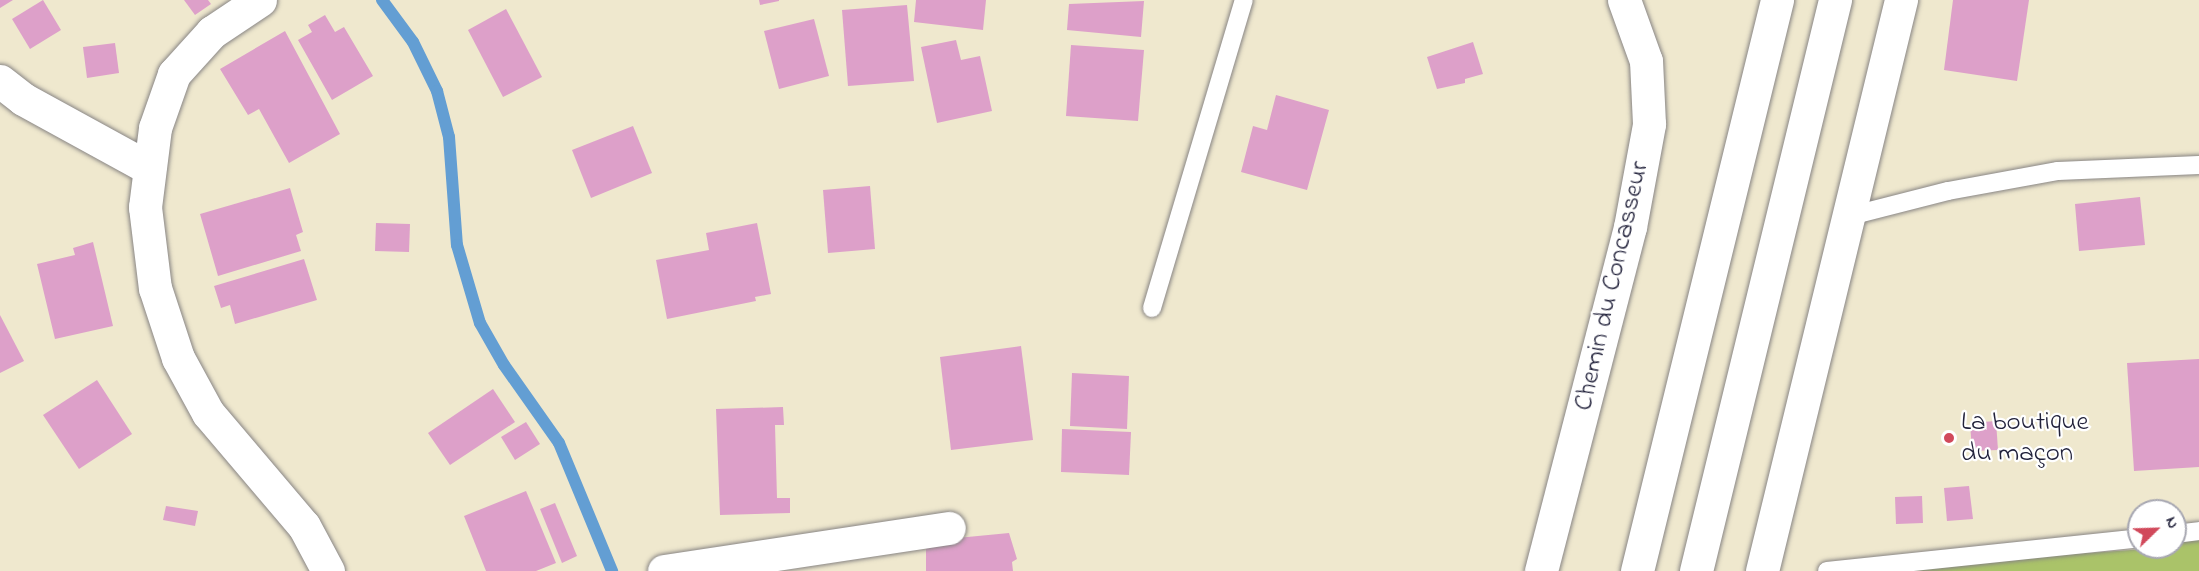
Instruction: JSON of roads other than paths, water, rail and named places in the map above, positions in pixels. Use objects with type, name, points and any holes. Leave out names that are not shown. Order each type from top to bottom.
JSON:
[{"type":"main road","points":[[260,0],[212,32],[174,74],[155,128],[145,207],[155,288],[178,358],[208,412],[304,526],[328,571]]},
{"type":"main road","name":"Chemin du Concasseur","points":[[1541,571],[1630,226],[1649,124],[1646,61],[1624,0]]},
{"type":"main road","points":[[1637,571],[1777,0]]},
{"type":"main road","points":[[1696,571],[1835,0]]},
{"type":"main road","points":[[1762,571],[1901,0]]},
{"type":"main road","points":[[0,81],[23,99],[149,168]]},
{"type":"main road","points":[[664,571],[949,528]]},
{"type":"lane","points":[[1152,308],[1244,0]]},
{"type":"lane","points":[[1850,216],[1948,191],[2058,171],[2199,165]]},
{"type":"lane","points":[[1827,571],[2127,539]]},
{"type":"waterway","points":[[382,0],[413,42],[437,91],[449,137],[457,245],[480,323],[504,365],[559,443],[612,571]]},
{"type":"place","name":"La boutique du maçon","points":[[1949,438]]}]
